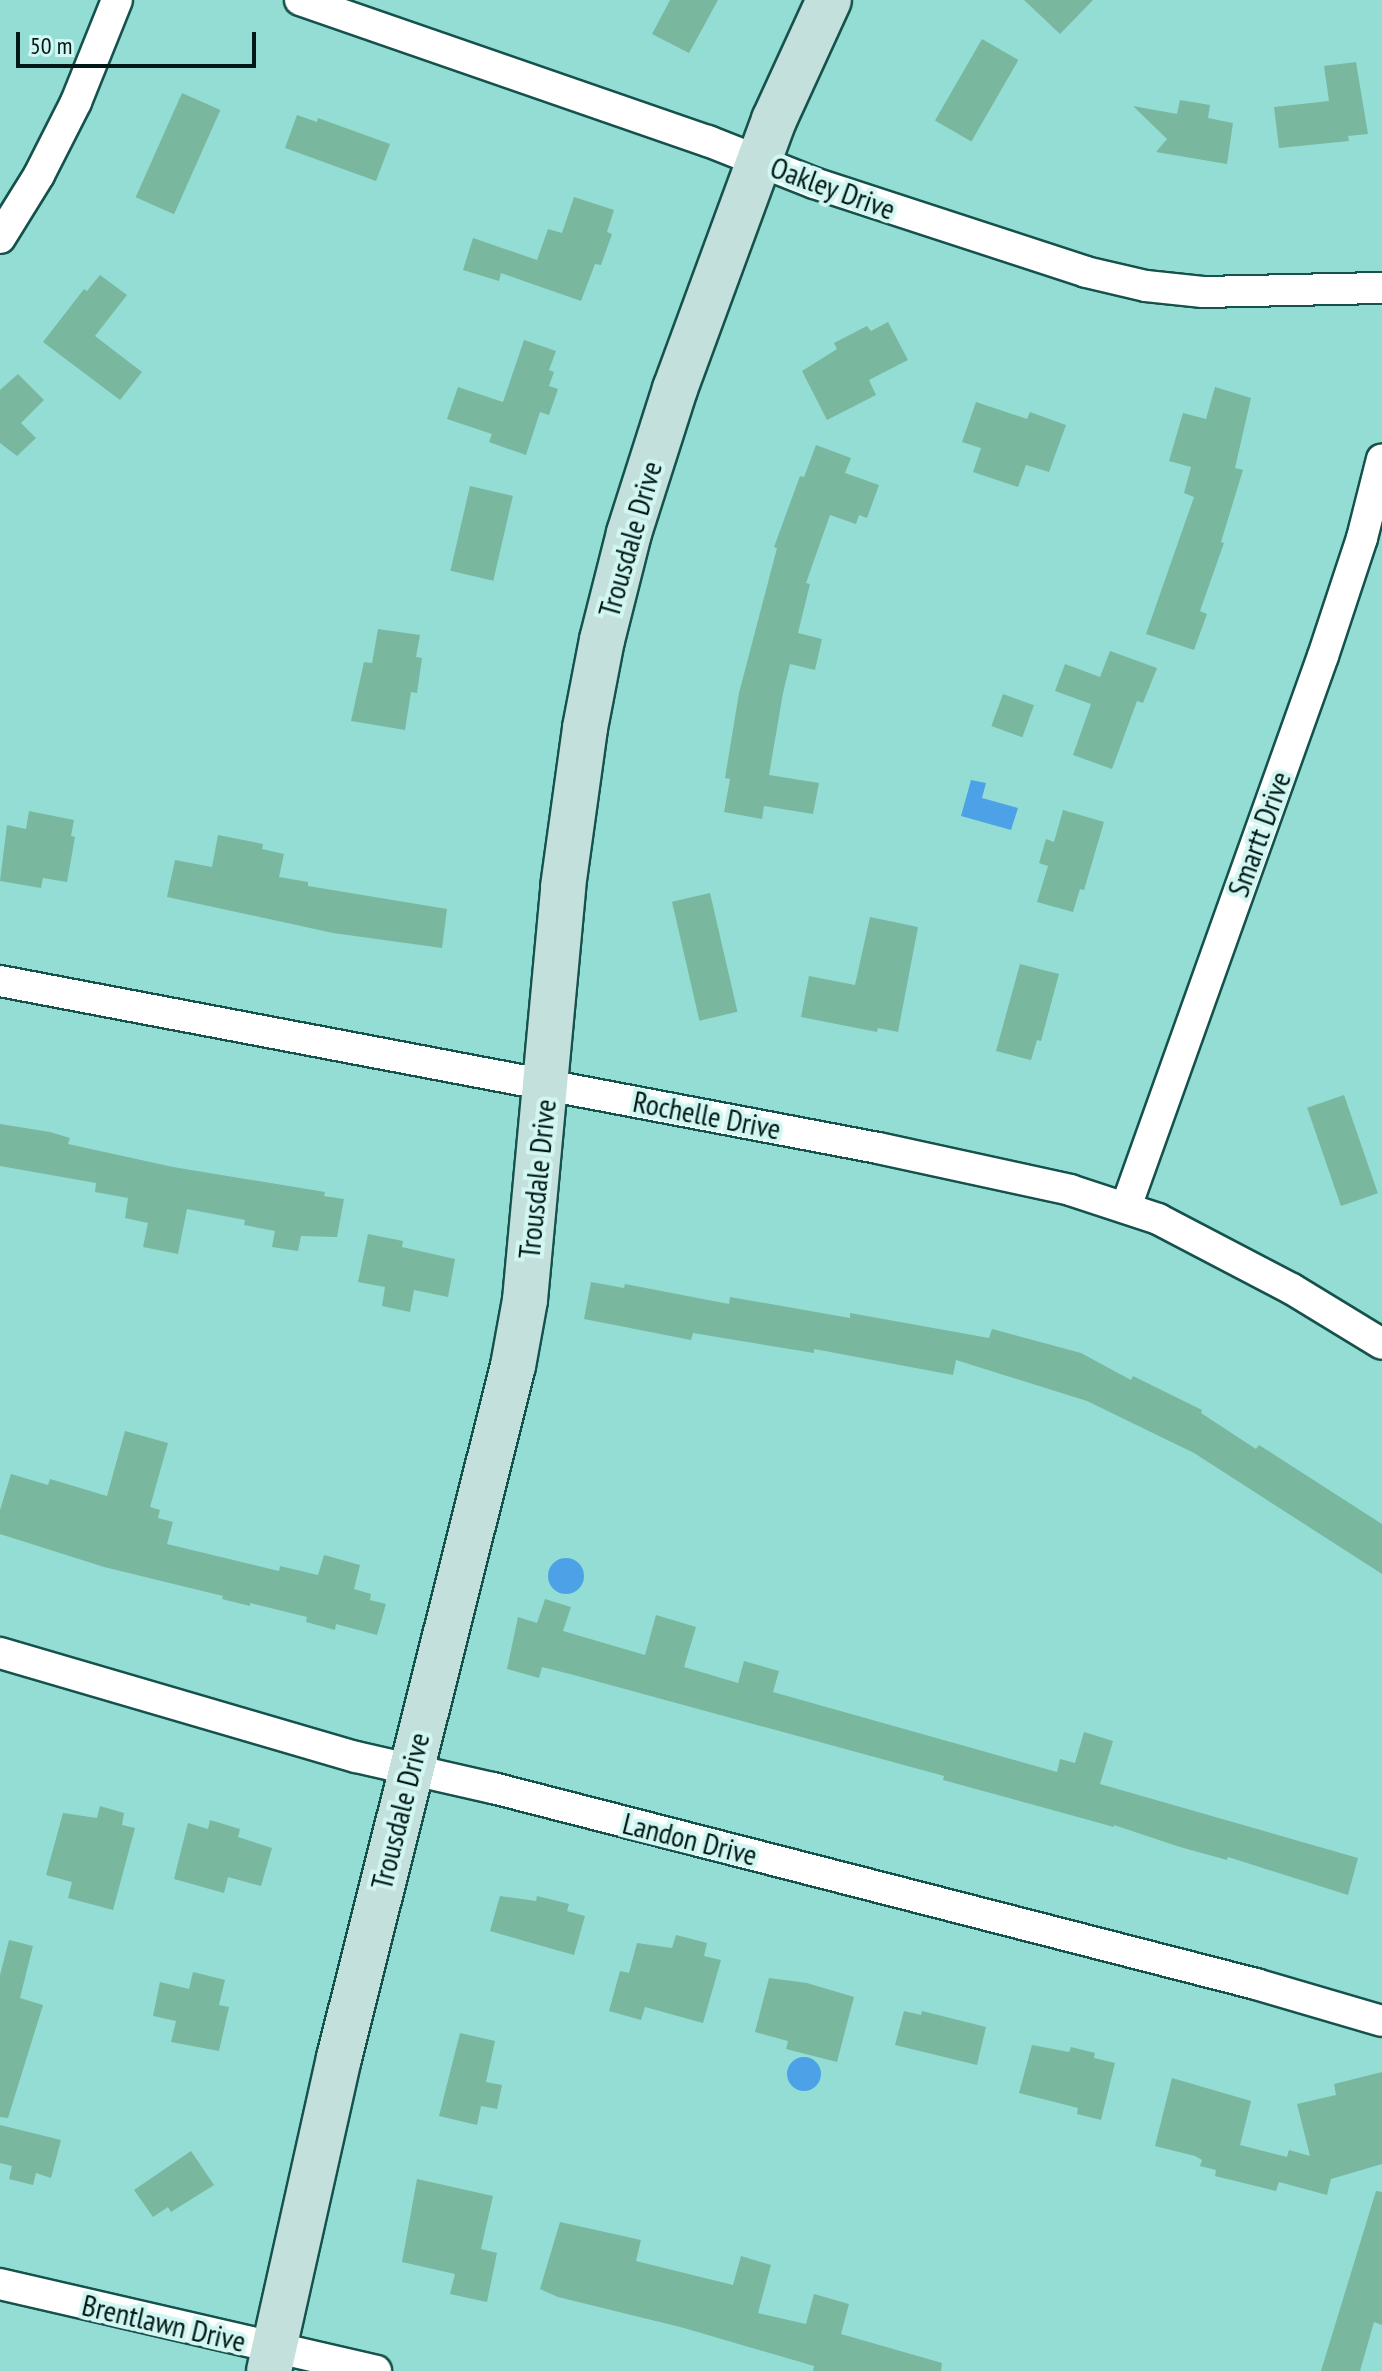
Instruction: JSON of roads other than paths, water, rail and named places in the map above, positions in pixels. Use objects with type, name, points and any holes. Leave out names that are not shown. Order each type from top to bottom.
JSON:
[{"type":"street","points":[[0,238],[39,175],[76,102],[117,0]]},
{"type":"street","name":"Oakley Drive","points":[[300,0],[1025,255],[1146,286],[1227,293],[1382,288]]},
{"type":"street","name":"Trousdale Drive","points":[[272,2360],[339,2058],[513,1366],[525,1300],[563,887],[585,728],[602,640],[657,439],[759,161],[796,67],[829,0]]},
{"type":"street","points":[[1382,288],[1382,294]]},
{"type":"street","name":"Smartt Drive","points":[[1126,1207],[1154,1121],[1323,656],[1362,538],[1382,459]]},
{"type":"street","name":"Rochelle Drive","points":[[0,981],[878,1148],[1070,1190],[1158,1219],[1292,1289],[1382,1344]]},
{"type":"street","name":"Landon Drive","points":[[0,1653],[325,1748],[1241,1980],[1382,2021]]},
{"type":"street","name":"Brentlawn Drive","points":[[0,2284],[272,2360],[376,2371]]},
{"type":"water","points":[[971,780],[986,783],[982,798],[1018,808],[1011,830],[961,816]]},
{"type":"water","points":[[566,1558],[579,1563],[584,1576],[579,1589],[566,1594],[553,1589],[548,1576],[553,1563]]},
{"type":"water","points":[[804,2057],[816,2062],[821,2074],[816,2086],[804,2091],[792,2086],[787,2074],[792,2062]]}]
